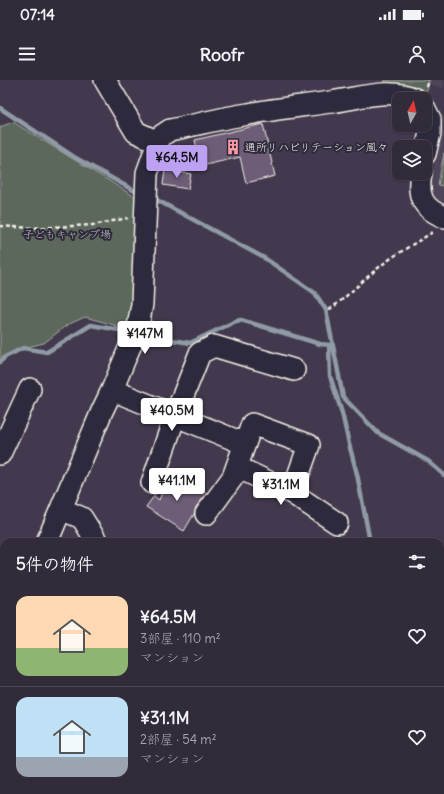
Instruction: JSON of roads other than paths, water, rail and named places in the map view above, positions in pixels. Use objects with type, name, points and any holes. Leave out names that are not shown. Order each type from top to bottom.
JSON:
[{"type":"street","points":[[105,80],[136,132],[158,142]]},
{"type":"street","points":[[49,538],[138,327],[142,304],[147,173],[161,136],[170,130],[248,114],[333,102],[370,95],[392,94]]},
{"type":"street","points":[[421,180],[420,191],[423,200],[427,206],[435,212],[441,223]]},
{"type":"street","points":[[152,484],[175,416],[200,353],[214,346],[294,370]]},
{"type":"street","points":[[0,454],[30,389]]},
{"type":"street","points":[[112,390],[245,444]]},
{"type":"street","points":[[206,514],[233,477],[252,424],[309,445],[292,493]]},
{"type":"street","points":[[237,466],[292,493],[338,523]]},
{"type":"street","points":[[61,509],[82,518],[94,538]]},
{"type":"waterway","points":[[0,108],[74,157],[140,194]]},
{"type":"waterway","points":[[155,199],[266,259],[315,293],[326,310],[343,397],[378,433],[428,461],[444,475]]},
{"type":"waterway","points":[[143,335],[190,343],[241,320],[320,344],[331,345]]},
{"type":"waterway","points":[[0,362],[5,357],[23,348],[47,352],[91,325],[131,332]]},
{"type":"waterway","points":[[329,345],[330,376],[342,413],[357,474],[369,538]]},
{"type":"place","name":"通所リハビリテーション風々","points":[[233,147]]},
{"type":"park label","name":"子どもキャンプ場","points":[[67,234]]}]
